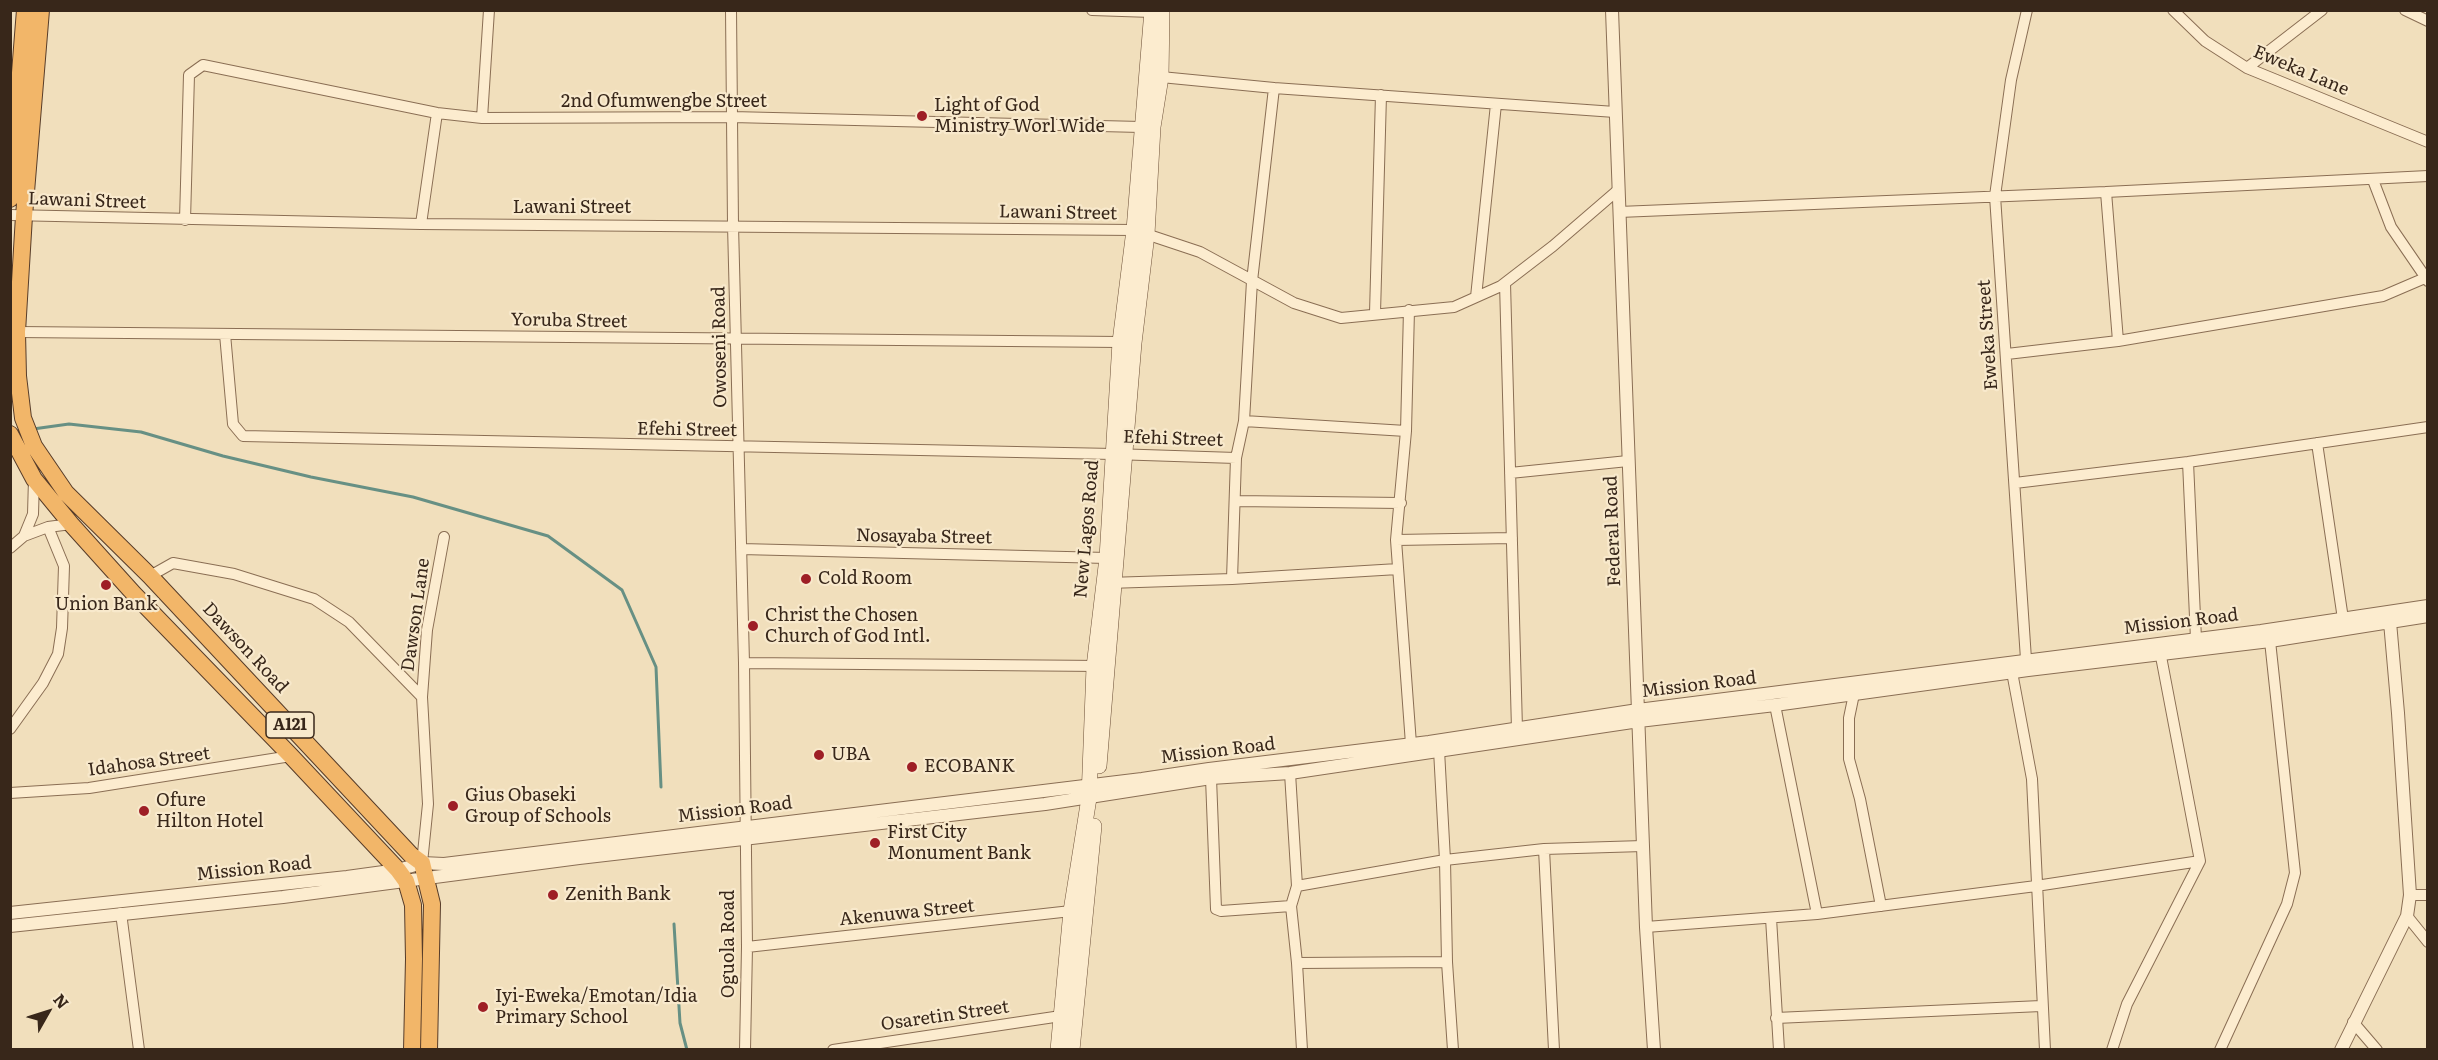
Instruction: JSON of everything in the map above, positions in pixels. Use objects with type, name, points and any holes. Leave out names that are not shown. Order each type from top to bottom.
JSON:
[{"type":"highway","points":[[10,199],[25,10]]},
{"type":"highway","name":"A121","points":[[17,332],[17,216],[41,10]]},
{"type":"highway","name":"Dawson Road","points":[[17,332],[22,418],[34,446],[66,493],[150,576],[425,870]]},
{"type":"highway","name":"A121","points":[[12,437],[34,479],[71,524],[134,594],[291,756],[402,875],[413,905],[412,1050]]},
{"type":"highway","points":[[425,870],[432,904],[429,1050]]},
{"type":"main road","name":"New Lagos Road","points":[[1072,1050],[1118,454],[1120,342],[1140,232],[1161,77],[1155,11]]},
{"type":"main road","name":"New Lagos Road","points":[[1109,583],[1107,558],[1118,454],[1134,342],[1140,232],[1141,128],[1155,11]]},
{"type":"main road","name":"New Lagos Road","points":[[1058,1050],[1071,911],[1093,791]]},
{"type":"street","points":[[482,118],[489,10]]},
{"type":"street","name":"Owoseni Road","points":[[731,10],[733,225],[744,663],[745,832]]},
{"type":"street","points":[[1092,10],[1155,11]]},
{"type":"street","name":"Federal Road","points":[[1612,10],[1646,927],[1654,1050]]},
{"type":"street","name":"Eweka Street","points":[[2026,659],[2015,483],[2010,448],[2007,354],[1995,196],[2011,80],[2027,10]]},
{"type":"street","name":"Eweka Lane","points":[[2173,10],[2205,41],[2247,68],[2427,142]]},
{"type":"street","points":[[2247,68],[2322,10]]},
{"type":"street","points":[[2405,10],[2427,21]]},
{"type":"street","name":"2nd Ofumwengbe Street","points":[[185,220],[189,75],[203,65],[437,113],[482,118],[732,117],[1141,128]]},
{"type":"street","points":[[1161,77],[1615,112]]},
{"type":"street","points":[[1232,579],[1236,458],[1244,421],[1252,281],[1274,87]]},
{"type":"street","points":[[1375,313],[1381,95]]},
{"type":"street","points":[[1476,297],[1496,104]]},
{"type":"street","points":[[422,224],[437,113]]},
{"type":"street","points":[[1618,212],[2427,176]]},
{"type":"street","points":[[2007,354],[2118,341],[2383,296],[2426,279],[2391,227],[2373,180]]},
{"type":"street","name":"Lawani Street","points":[[17,216],[422,224],[733,225],[1140,232],[1200,252],[1293,303],[1341,318],[1454,307],[1476,297],[1505,283],[1618,190]]},
{"type":"street","points":[[2106,192],[2118,341]]},
{"type":"street","points":[[1505,283],[1517,729]]},
{"type":"street","points":[[1409,310],[1406,431],[1396,540],[1411,744]]},
{"type":"street","name":"Yoruba Street","points":[[17,332],[1120,342]]},
{"type":"street","name":"Efehi Street","points":[[225,334],[233,424],[243,436],[1236,458]]},
{"type":"street","points":[[1244,421],[1406,431]]},
{"type":"street","points":[[2015,483],[2188,462],[2427,427]]},
{"type":"street","points":[[2317,443],[2343,619]]},
{"type":"street","points":[[1510,473],[1628,461]]},
{"type":"street","points":[[2188,462],[2196,639]]},
{"type":"street","points":[[24,536],[33,514],[34,479]]},
{"type":"street","points":[[1235,501],[1401,503]]},
{"type":"street","points":[[10,548],[24,536],[48,527],[71,524]]},
{"type":"street","points":[[10,729],[43,683],[58,654],[61,637],[64,566],[48,527]]},
{"type":"street","name":"Dawson Lane","points":[[425,870],[428,804],[422,697],[427,630],[444,537]]},
{"type":"street","points":[[1396,540],[1512,538]]},
{"type":"street","name":"Nosayaba Street","points":[[741,549],[1107,558]]},
{"type":"street","name":"Dawson Lane","points":[[150,576],[173,563],[234,574],[314,599],[349,622],[422,697]]},
{"type":"street","points":[[1109,583],[1232,579],[1398,569]]},
{"type":"street","name":"Mission Road","points":[[10,926],[283,897],[425,870],[1093,791],[1290,772],[1439,750],[1639,715],[1776,705],[2012,672],[2160,648],[2196,639],[2427,606]]},
{"type":"street","name":"Mission Road","points":[[1093,791],[1517,729],[1639,715],[2026,659],[2270,641],[2427,616]]},
{"type":"street","points":[[2341,1050],[2408,916],[2410,895],[2390,622]]},
{"type":"street","points":[[2220,1050],[2287,904],[2295,873],[2270,641]]},
{"type":"street","points":[[2112,1050],[2127,1004],[2200,861],[2160,648]]},
{"type":"street","points":[[744,663],[1101,666]]},
{"type":"street","points":[[2012,672],[2032,779],[2041,1006],[2045,1050]]},
{"type":"street","points":[[1854,694],[1849,718],[1849,759],[1862,809],[1881,906]]},
{"type":"street","points":[[1776,705],[1817,914]]},
{"type":"street","points":[[1439,750],[1445,860],[1447,962],[1454,1050]]},
{"type":"street","name":"Idahosa Street","points":[[10,793],[89,788],[291,756]]},
{"type":"street","points":[[1290,772],[1297,886],[1291,906],[1302,1050]]},
{"type":"street","points":[[1211,778],[1216,909],[1221,911],[1291,906]]},
{"type":"street","name":"Oguola Road","points":[[745,832],[747,947],[745,1050]]},
{"type":"street","points":[[1297,886],[1445,860],[1544,849],[1643,846]]},
{"type":"street","points":[[1544,849],[1554,1050]]},
{"type":"street","points":[[1646,927],[1817,914],[2036,886],[2200,861]]},
{"type":"street","name":"Mission Road","points":[[10,913],[402,875]]},
{"type":"street","points":[[2410,895],[2427,895]]},
{"type":"street","name":"Akenuwa Street","points":[[747,947],[1071,911]]},
{"type":"street","points":[[121,913],[140,1050]]},
{"type":"street","points":[[2408,916],[2427,942]]},
{"type":"street","points":[[1771,918],[1779,1050]]},
{"type":"street","points":[[1297,963],[1447,962]]},
{"type":"street","points":[[1776,1018],[2041,1006]]},
{"type":"street","name":"Osaretin Street","points":[[833,1050],[1061,1016]]},
{"type":"street","points":[[2353,1022],[2377,1050]]},
{"type":"waterway","points":[[33,429],[69,424],[141,432],[223,456],[311,477],[413,497],[548,536],[622,590],[656,667],[661,787]]},
{"type":"waterway","points":[[674,924],[680,1023],[687,1050]]},
{"type":"place","name":"Light of God Ministry Worl Wide","points":[[922,116]]},
{"type":"place","name":"Cold Room","points":[[806,579]]},
{"type":"place","name":"Union Bank","points":[[106,585]]},
{"type":"place","name":"Christ the Chosen Church of God Intl.","points":[[753,626]]},
{"type":"place","name":"UBA","points":[[819,755]]},
{"type":"place","name":"ECOBANK","points":[[912,767]]},
{"type":"place","name":"Gius Obaseki Group of Schools","points":[[453,806]]},
{"type":"place","name":"Ofure Hilton Hotel","points":[[144,811]]},
{"type":"place","name":"First City Monument Bank","points":[[875,843]]},
{"type":"place","name":"Zenith Bank","points":[[553,895]]},
{"type":"place","name":"Iyi-Eweka/Emotan/Idia Primary School","points":[[483,1007]]}]
